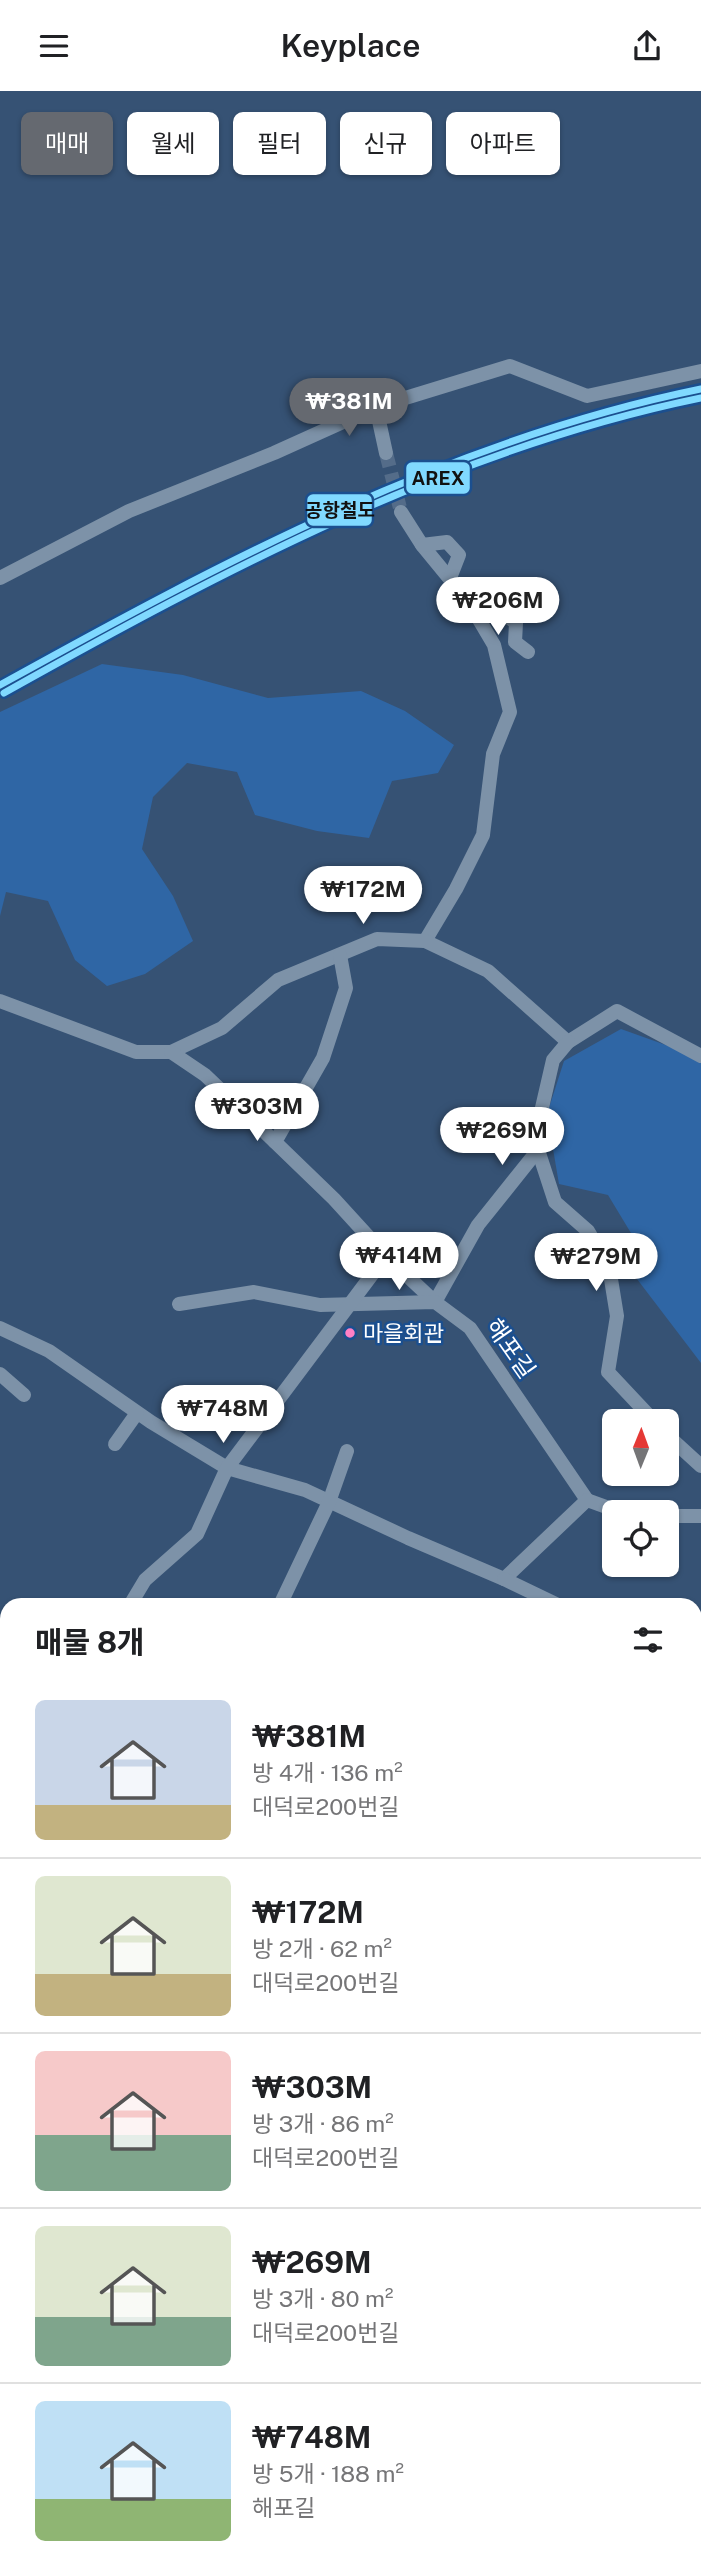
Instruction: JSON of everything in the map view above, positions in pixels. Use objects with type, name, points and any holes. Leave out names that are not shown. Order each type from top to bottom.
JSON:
[{"type":"street","points":[[0,578],[130,511],[274,453],[376,407],[510,366],[587,396],[701,371]]},
{"type":"street","points":[[376,407],[386,453]]},
{"type":"street","points":[[401,512],[422,545],[468,601],[494,645],[510,712],[493,754],[483,835],[456,889],[425,941]]},
{"type":"street","points":[[422,545],[447,542],[459,555],[450,577]]},
{"type":"street","points":[[468,601],[485,599],[516,624],[515,642],[528,652]]},
{"type":"street","points":[[0,1001],[136,1052],[171,1052],[222,1028],[278,980],[377,939],[425,941],[488,971],[568,1042]]},
{"type":"street","points":[[275,1142],[323,1058],[346,988],[340,955]]},
{"type":"street","points":[[643,1409],[608,1372],[617,1316],[609,1267],[588,1231],[555,1202],[538,1150],[541,1112],[553,1060],[568,1042],[617,1011],[701,1056]]},
{"type":"street","name":"해포길","points":[[171,1052],[205,1075],[334,1199],[386,1256],[435,1302],[470,1328],[587,1500]]},
{"type":"street","points":[[179,1304],[254,1291],[320,1305],[435,1302],[478,1225],[538,1150]]},
{"type":"street","points":[[134,1598],[145,1580],[197,1534],[227,1468],[386,1256]]},
{"type":"street","points":[[0,1328],[49,1351],[137,1413],[227,1468],[305,1490],[543,1598]]},
{"type":"street","points":[[0,1374],[24,1395]]},
{"type":"street","points":[[115,1444],[137,1413]]},
{"type":"street","points":[[679,1446],[701,1466]]},
{"type":"street","points":[[283,1598],[329,1502],[346,1451]]},
{"type":"street","points":[[504,1579],[587,1500],[602,1505]]},
{"type":"street","points":[[679,1516],[701,1517]]},
{"type":"shaded area","points":[[102,664],[183,675],[268,698],[361,691],[405,711],[454,745],[438,773],[392,781],[369,838],[317,831],[255,815],[237,772],[187,763],[153,797],[142,849],[173,896],[193,941],[145,974],[107,986],[75,960],[48,901],[6,892],[0,916],[0,712]]},
{"type":"shaded area","points":[[621,1029],[677,1049],[701,1063],[701,1363],[637,1279],[640,1248],[608,1195],[559,1184],[547,1114],[564,1061]]},
{"type":"tunnel","points":[[386,453],[401,512]]},
{"type":"transit line","name":"공항철도","points":[[0,685],[168,594],[340,510],[517,439],[608,411],[701,389]]},
{"type":"transit line","name":"AREX","points":[[4,693],[256,559],[429,481],[518,448],[609,420],[701,398]]},
{"type":"place","name":"마을회관","points":[[350,1333]]}]
